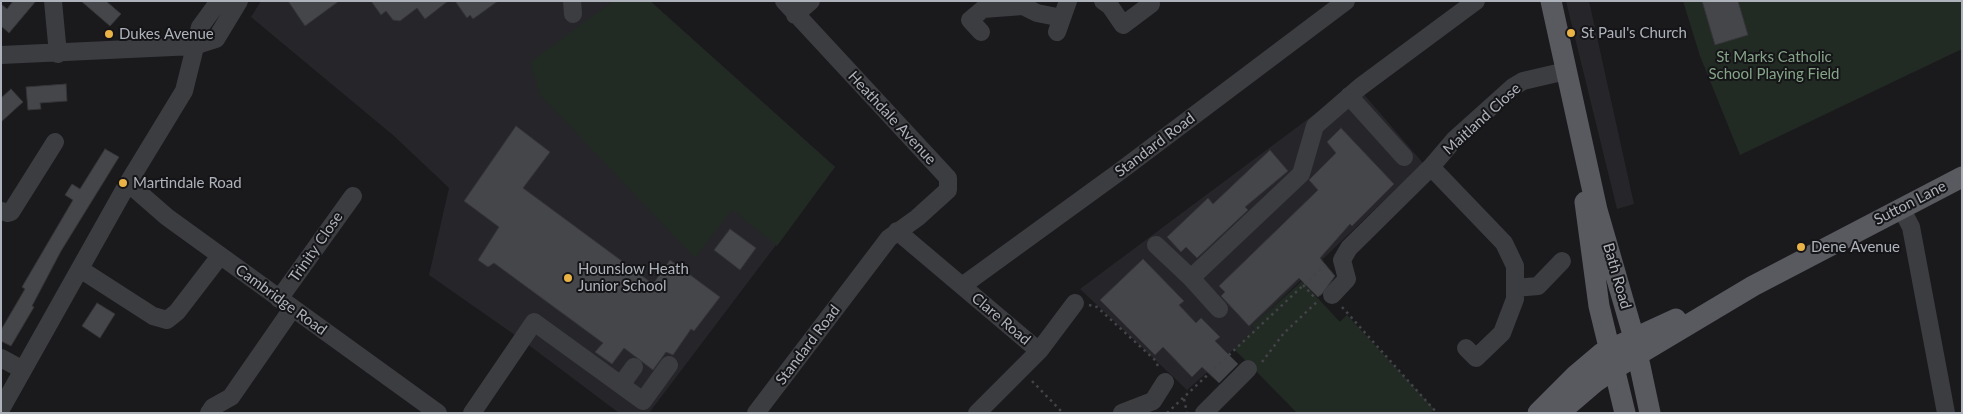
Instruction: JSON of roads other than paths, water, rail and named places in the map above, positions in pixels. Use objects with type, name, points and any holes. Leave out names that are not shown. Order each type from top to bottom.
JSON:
[{"type":"main road","name":"Bath Road","points":[[1551,1],[1597,210],[1623,353],[1625,413]]},
{"type":"main road","name":"Bath Road","points":[[1580,139],[1586,216],[1623,353],[1650,413]]},
{"type":"main road","name":"Sutton Lane","points":[[1623,353],[1962,177]]},
{"type":"main road","points":[[1538,413],[1576,375],[1623,353]]},
{"type":"main road","points":[[1559,413],[1594,383],[1623,353]]},
{"type":"main road","points":[[1623,353],[1635,413]]},
{"type":"street","points":[[53,1],[58,54]]},
{"type":"street","points":[[1,409],[128,183],[184,91],[200,27],[219,1]]},
{"type":"street","points":[[1,55],[58,54],[194,46],[216,39],[239,1]]},
{"type":"street","points":[[790,8],[811,1]]},
{"type":"street","points":[[981,32],[970,20],[983,9],[1023,6],[1060,25],[1068,1]]},
{"type":"street","points":[[1077,1],[1084,1]]},
{"type":"street","points":[[1104,1],[1110,6],[1123,25],[1151,4]]},
{"type":"street","name":"Standard Road","points":[[962,286],[1119,172],[1346,1]]},
{"type":"street","points":[[1191,278],[1301,174],[1315,126],[1349,96],[1476,1]]},
{"type":"street","name":"Heathdale Avenue","points":[[790,8],[948,178],[948,190],[917,218],[897,231]]},
{"type":"street","name":"Maitland Close","points":[[1325,297],[1347,279],[1342,260],[1349,248],[1431,167],[1454,140],[1513,87],[1524,81],[1566,71]]},
{"type":"street","points":[[1349,96],[1404,157]]},
{"type":"street","points":[[1,210],[8,213],[11,212],[55,142]]},
{"type":"street","name":"Maitland Close","points":[[1431,167],[1504,243],[1515,266],[1515,298],[1502,333],[1476,358],[1466,348]]},
{"type":"street","name":"Cambridge Road","points":[[128,183],[167,217],[438,413]]},
{"type":"street","name":"Trinity Close","points":[[209,413],[212,407],[231,397],[353,196]]},
{"type":"street","points":[[1901,208],[1911,227],[1946,413]]},
{"type":"street","name":"Standard Road","points":[[756,413],[889,238],[897,231]]},
{"type":"street","name":"Clare Road","points":[[897,231],[1039,351],[977,413]]},
{"type":"street","points":[[1156,245],[1191,278],[1219,309]]},
{"type":"street","points":[[80,269],[153,316],[167,320],[177,312],[220,256]]},
{"type":"street","points":[[1515,288],[1538,286],[1562,261]]},
{"type":"street","points":[[1039,351],[1075,303]]},
{"type":"street","points":[[472,413],[534,322],[643,401],[669,365]]},
{"type":"street","points":[[1,358],[23,370]]},
{"type":"street","points":[[621,385],[634,368]]},
{"type":"street","points":[[1204,413],[1248,369]]},
{"type":"street","points":[[1122,413],[1158,407],[1165,382]]},
{"type":"place","name":"St Paul's Church","points":[[1571,33]]},
{"type":"place","name":"Dukes Avenue","points":[[109,34]]},
{"type":"place","name":"Martindale Road","points":[[123,183]]},
{"type":"place","name":"Dene Avenue","points":[[1801,247]]},
{"type":"place","name":"Hounslow Heath Junior School","points":[[568,278]]},
{"type":"park label","name":"St Marks Catholic School Playing Field","points":[[1774,66]]}]
